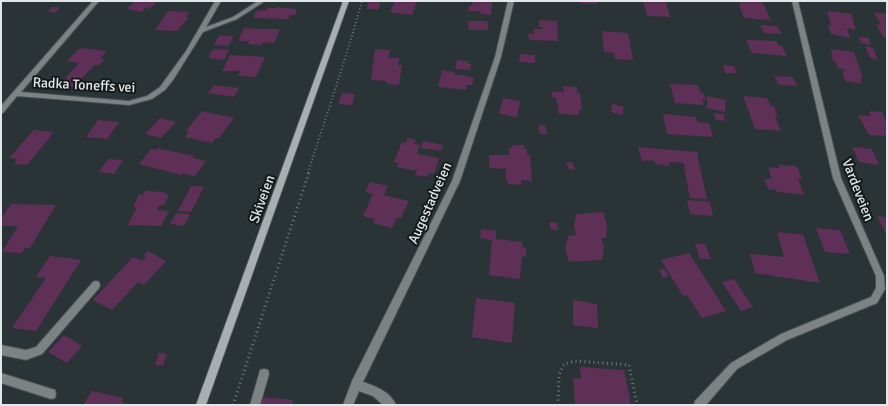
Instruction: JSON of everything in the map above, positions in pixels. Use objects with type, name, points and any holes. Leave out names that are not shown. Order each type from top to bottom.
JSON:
[{"type":"main road","name":"Skiveien","points":[[201,405],[346,1]]},
{"type":"street","points":[[1,111],[96,1]]},
{"type":"street","name":"Radka Toneffs vei","points":[[17,94],[129,103],[144,100],[157,94],[165,86],[218,1]]},
{"type":"street","points":[[200,31],[235,18],[262,1]]},
{"type":"street","name":"Augestadveien","points":[[348,405],[356,385],[456,181],[498,57],[511,1]]},
{"type":"street","name":"Vardeveien","points":[[699,405],[734,366],[784,337],[874,300],[884,290],[880,276],[837,178],[795,1]]},
{"type":"street","points":[[1,350],[26,355],[39,351],[96,285]]},
{"type":"street","points":[[255,405],[264,374]]},
{"type":"street","points":[[1,378],[51,394]]},
{"type":"street","points":[[356,385],[376,392],[391,405]]},
{"type":"path","points":[[233,405],[298,208],[325,118],[349,48],[362,1]]},
{"type":"path","points":[[558,405],[559,375],[564,364],[575,361],[629,365],[638,405]]},
{"type":"building","points":[[135,1],[157,1],[149,9],[145,8],[142,12],[127,9]]},
{"type":"building","points":[[368,1],[380,1],[379,9],[367,9]]},
{"type":"building","points":[[395,1],[417,2],[412,15],[390,12]]},
{"type":"building","points":[[473,1],[492,1],[491,15],[480,14],[481,11],[468,11],[469,6],[472,6]]},
{"type":"building","points":[[580,1],[597,1],[598,4],[580,3]]},
{"type":"building","points":[[643,1],[666,1],[670,17],[647,16]]},
{"type":"building","points":[[739,1],[762,1],[771,20],[744,18]]},
{"type":"building","points":[[51,7],[60,7],[56,12],[48,12]]},
{"type":"building","points":[[276,7],[297,9],[295,15],[290,15],[288,19],[253,18],[256,11]]},
{"type":"building","points":[[168,11],[189,12],[186,17],[188,18],[177,31],[155,30]]},
{"type":"building","points":[[827,11],[851,14],[856,30],[847,28],[850,38],[831,34],[828,25],[831,25]]},
{"type":"building","points":[[874,12],[887,14],[887,38],[883,37],[876,24],[881,25]]},
{"type":"building","points":[[539,20],[557,21],[558,41],[529,40],[528,34],[534,34],[534,29],[543,29],[539,27]]},
{"type":"building","points":[[468,21],[487,21],[489,30],[469,30]]},
{"type":"building","points":[[760,25],[777,26],[782,34],[764,33]]},
{"type":"building","points":[[244,28],[280,29],[274,43],[263,42],[262,45],[248,44],[249,41],[238,41]]},
{"type":"building","points":[[602,31],[628,33],[633,60],[615,59],[614,53],[604,52]]},
{"type":"building","points":[[219,35],[233,36],[229,46],[214,45]]},
{"type":"building","points":[[859,37],[869,38],[871,45],[861,43]]},
{"type":"building","points":[[746,40],[776,41],[779,46],[782,46],[787,56],[752,53]]},
{"type":"building","points":[[865,46],[873,48],[878,60],[870,58]]},
{"type":"building","points":[[80,48],[107,51],[100,58],[105,59],[99,65],[94,65],[74,87],[59,85],[79,63],[67,61]]},
{"type":"building","points":[[213,49],[229,50],[224,60],[208,58]]},
{"type":"building","points":[[375,49],[390,50],[388,58],[399,58],[398,65],[402,65],[399,85],[387,84],[387,81],[371,80]]},
{"type":"building","points":[[831,49],[854,52],[863,79],[860,79],[862,84],[845,81],[842,71],[846,72],[845,70],[838,68],[835,61],[833,61]]},
{"type":"building","points":[[520,54],[535,55],[535,63],[519,62]]},
{"type":"building","points":[[230,55],[265,57],[256,77],[238,76],[240,71],[222,71]]},
{"type":"building","points":[[457,60],[468,61],[468,64],[471,64],[470,70],[455,69]]},
{"type":"building","points":[[723,65],[734,66],[737,73],[725,73]]},
{"type":"building","points":[[442,70],[455,72],[454,74],[474,78],[472,85],[467,85],[466,90],[438,87]]},
{"type":"building","points":[[774,76],[793,77],[797,86],[779,85]]},
{"type":"building","points":[[670,84],[698,85],[700,92],[704,93],[706,100],[702,99],[704,105],[675,103]]},
{"type":"building","points":[[214,85],[239,88],[234,97],[208,93]]},
{"type":"building","points":[[563,86],[577,87],[577,93],[580,93],[582,110],[579,109],[579,115],[559,114],[556,97],[552,97],[552,92],[564,92]]},
{"type":"building","points":[[342,93],[355,94],[352,105],[338,104]]},
{"type":"building","points":[[707,96],[725,100],[725,112],[707,108]]},
{"type":"building","points":[[743,96],[767,98],[771,106],[774,106],[778,117],[775,116],[781,131],[755,129]]},
{"type":"building","points":[[503,98],[520,101],[517,117],[499,114]]},
{"type":"building","points":[[612,104],[624,107],[622,115],[611,112]]},
{"type":"building","points":[[202,111],[234,118],[219,138],[216,138],[212,143],[185,137],[189,132],[186,131]]},
{"type":"building","points":[[869,111],[882,112],[887,124],[887,136],[869,135],[858,115],[871,116]]},
{"type":"building","points":[[714,113],[723,114],[725,121],[716,120]]},
{"type":"building","points":[[663,114],[696,117],[697,122],[709,123],[713,137],[667,134]]},
{"type":"building","points":[[160,118],[176,122],[161,138],[145,134]]},
{"type":"building","points":[[98,120],[119,122],[107,139],[86,137]]},
{"type":"building","points":[[545,125],[547,134],[540,134],[538,126]]},
{"type":"building","points":[[34,130],[53,132],[27,165],[14,164],[17,159],[9,158]]},
{"type":"building","points":[[408,138],[416,140],[414,144],[420,145],[417,154],[439,158],[434,174],[429,173],[427,177],[415,175],[417,171],[397,167],[399,163],[394,162],[402,142],[406,143]]},
{"type":"building","points":[[423,141],[443,145],[441,151],[421,148]]},
{"type":"building","points":[[512,145],[524,145],[524,149],[527,149],[527,155],[530,155],[532,181],[521,180],[521,185],[508,184],[508,180],[506,180],[506,169],[489,168],[489,155],[509,155],[509,148],[512,148]]},
{"type":"building","points":[[638,147],[698,152],[698,159],[707,199],[690,198],[684,163],[669,162],[670,166],[656,164],[653,160],[642,161]]},
{"type":"building","points":[[852,147],[872,149],[879,165],[859,162]]},
{"type":"building","points":[[157,148],[194,156],[193,158],[206,161],[195,176],[182,173],[181,175],[139,164],[151,149],[156,150]]},
{"type":"building","points":[[108,159],[123,160],[114,174],[99,172]]},
{"type":"building","points":[[572,162],[575,169],[569,170],[566,163]]},
{"type":"building","points":[[778,165],[797,166],[802,179],[798,179],[804,195],[777,192],[776,190],[768,189],[764,179],[772,179],[768,167],[779,168]]},
{"type":"building","points":[[370,182],[388,186],[384,195],[409,201],[401,218],[397,217],[392,228],[373,223],[375,219],[363,216],[373,194],[365,192]]},
{"type":"building","points":[[191,186],[204,187],[191,212],[178,211]]},
{"type":"building","points":[[145,191],[165,192],[164,194],[169,195],[164,205],[159,205],[157,210],[169,211],[161,226],[128,225],[137,207],[133,207],[139,194],[143,195]]},
{"type":"building","points":[[687,200],[710,202],[713,216],[690,214]]},
{"type":"building","points":[[11,204],[56,205],[30,248],[25,248],[22,253],[2,252],[18,226],[1,226],[1,219]]},
{"type":"building","points":[[603,212],[607,225],[606,238],[601,238],[604,247],[602,260],[569,262],[565,249],[568,236],[576,235],[574,226],[576,214]]},
{"type":"building","points":[[176,213],[190,214],[184,226],[170,224]]},
{"type":"building","points":[[877,216],[887,217],[887,236]]},
{"type":"building","points":[[550,222],[557,223],[558,230],[550,229]]},
{"type":"building","points":[[816,228],[840,230],[850,254],[825,252]]},
{"type":"building","points":[[481,229],[496,231],[496,239],[522,242],[522,247],[526,248],[526,257],[522,256],[520,279],[489,275],[492,240],[480,238]]},
{"type":"building","points":[[777,232],[803,235],[820,283],[755,273],[750,254],[784,257]]},
{"type":"building","points":[[695,244],[705,244],[711,259],[700,259]]},
{"type":"building","points":[[148,251],[166,261],[144,285],[138,282],[112,310],[93,300],[133,257],[142,261],[146,257],[144,255]]},
{"type":"building","points":[[689,253],[726,311],[702,318],[687,295],[683,296],[661,260]]},
{"type":"building","points":[[50,256],[81,260],[36,331],[12,328],[46,278],[36,277]]},
{"type":"building","points":[[664,269],[669,276],[663,278],[659,270]]},
{"type":"building","points":[[734,279],[753,307],[741,311],[722,282]]},
{"type":"building","points":[[476,298],[515,303],[512,343],[472,337]]},
{"type":"building","points":[[573,300],[597,304],[598,328],[573,325]]},
{"type":"building","points":[[64,335],[82,346],[67,363],[48,352]]},
{"type":"building","points":[[159,353],[167,354],[163,365],[155,365]]},
{"type":"building","points":[[580,367],[624,370],[631,405],[575,405],[573,378],[581,379]]},
{"type":"building","points":[[92,391],[123,398],[121,402],[130,405],[83,405]]},
{"type":"building","points":[[260,397],[293,400],[292,405],[258,405]]}]
